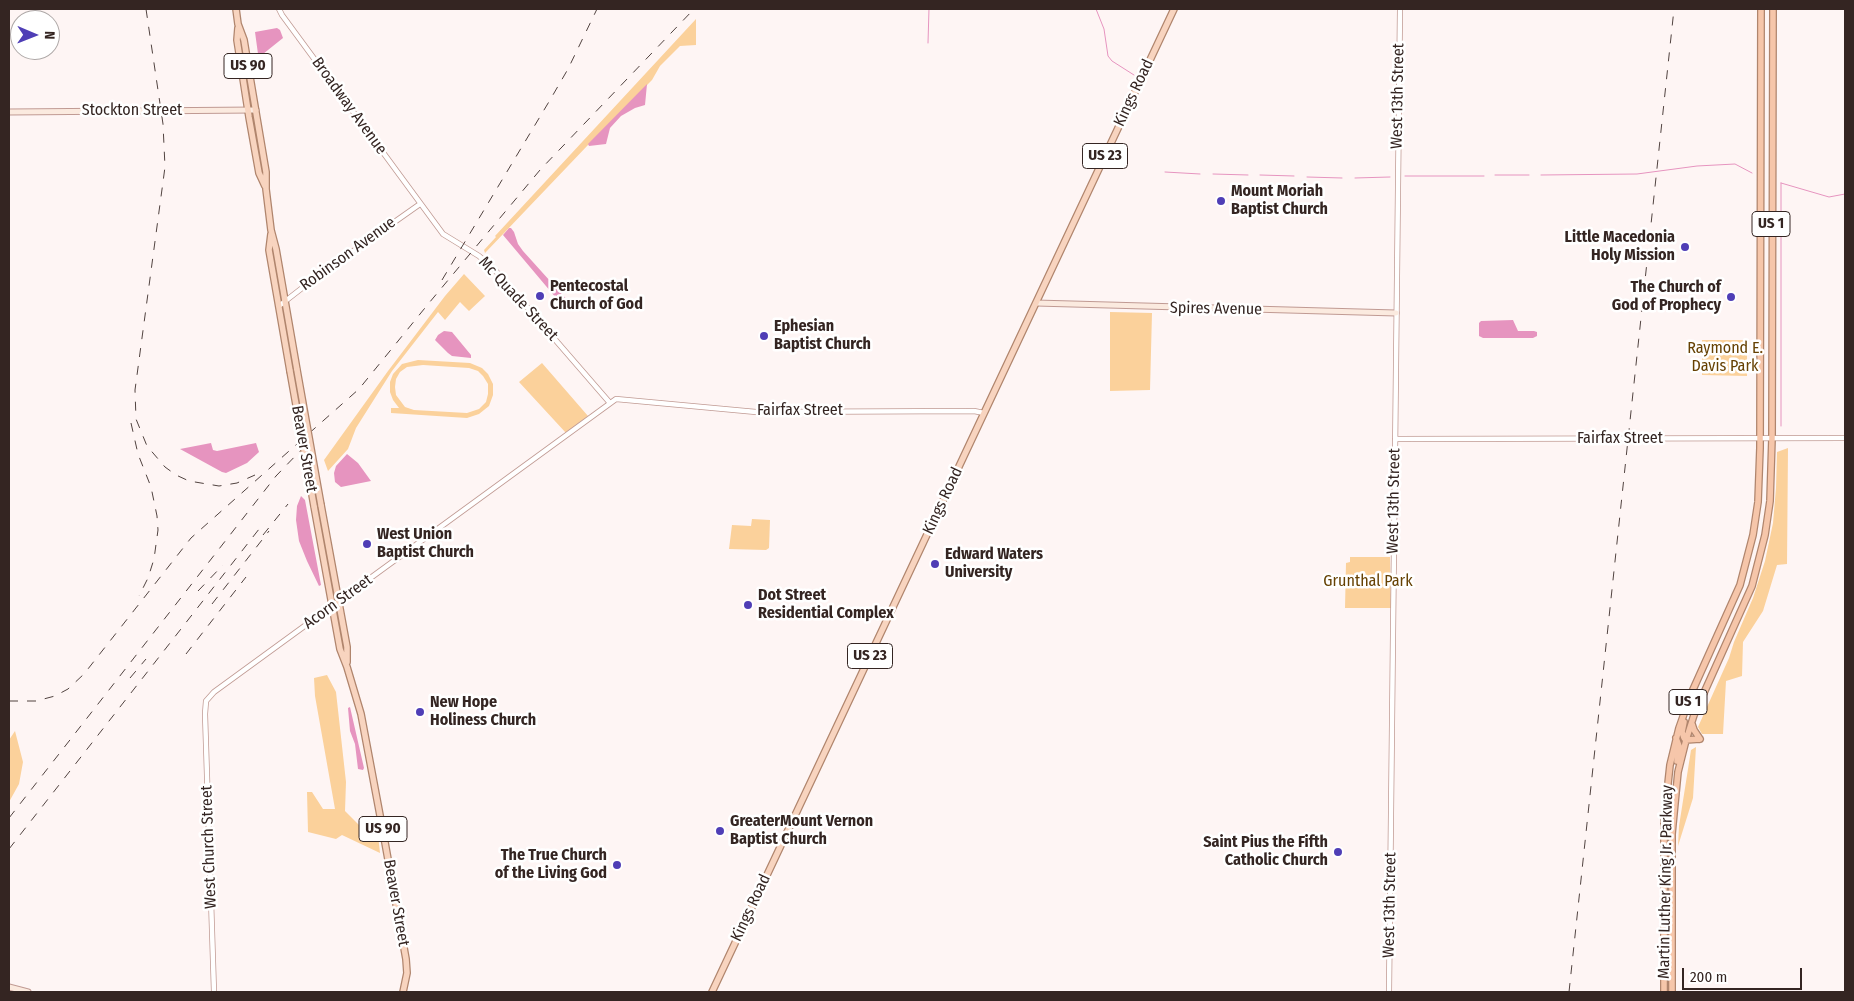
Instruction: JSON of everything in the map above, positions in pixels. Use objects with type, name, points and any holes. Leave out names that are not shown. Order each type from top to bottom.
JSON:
[{"type":"highway","name":"Martin Luther King Jr. Parkway","points":[[1664,992],[1664,812],[1668,776],[1676,738],[1686,706],[1731,607],[1747,560],[1754,535],[1758,502],[1760,438],[1761,9]]},
{"type":"highway","name":"Martin Luther King Jr. Parkway","points":[[1672,992],[1672,834],[1675,793],[1686,740],[1746,602],[1757,570],[1768,519],[1772,438],[1773,9]]},
{"type":"highway","points":[[1686,706],[1682,732],[1686,740],[1700,740],[1692,723]]},
{"type":"highway","points":[[1675,793],[1679,746],[1676,738]]},
{"type":"main road","name":"Beaver Street","points":[[236,9],[238,40],[248,110],[259,173],[266,188]]},
{"type":"main road","name":"Kings Road","points":[[712,992],[1174,9]]},
{"type":"main road","name":"Beaver Street","points":[[238,24],[244,40],[256,110],[266,172],[271,230],[276,249],[347,647],[347,667]]},
{"type":"main road","name":"Stockton Street","points":[[9,112],[256,110]]},
{"type":"main road","name":"Beaver Street","points":[[271,230],[269,250],[340,649],[365,731],[406,953],[407,973],[404,992]]},
{"type":"main road","name":"Spires Avenue","points":[[1036,303],[1396,313]]},
{"type":"main road","points":[[9,986],[28,992]]},
{"type":"street","name":"Broadway Avenue","points":[[280,9],[282,15],[420,204]]},
{"type":"street","name":"West 13th Street","points":[[1389,992],[1400,9]]},
{"type":"street","name":"Robinson Avenue","points":[[279,306],[314,278],[420,204]]},
{"type":"street","name":"Mc Quade Street","points":[[420,204],[443,234],[479,256],[494,269],[610,403]]},
{"type":"street","name":"Fairfax Street","points":[[616,399],[756,412],[974,410],[984,413]]},
{"type":"street","name":"Acorn Street","points":[[206,701],[214,692],[616,399]]},
{"type":"street","name":"Fairfax Street","points":[[1395,439],[1845,438]]},
{"type":"street","name":"West Church Street","points":[[206,701],[214,992]]},
{"type":"green space","points":[[696,19],[696,45],[680,46],[660,66],[652,80],[485,253],[484,250],[495,236]]},
{"type":"green space","points":[[464,274],[485,296],[469,311],[460,302],[445,320],[438,312],[392,371],[356,428],[348,449],[328,471],[324,460],[388,371]]},
{"type":"green space","points":[[1110,312],[1152,313],[1150,390],[1110,391]]},
{"type":"green space","name":"Raymond E. Davis Park","points":[[1702,340],[1747,340],[1747,376],[1702,375]]},
{"type":"green space","points":[[418,360],[470,363],[482,368],[488,374],[493,384],[493,395],[489,406],[479,414],[467,418],[391,413],[391,408],[399,408],[390,392],[390,382],[393,374],[402,364]],"holes":[[[423,365],[469,368],[478,371],[488,384],[486,402],[479,409],[467,413],[414,410],[405,407],[396,395],[396,379],[400,372],[407,367]]]},
{"type":"green space","points":[[542,363],[588,416],[566,433],[519,382]]},
{"type":"green space","points":[[1788,448],[1787,564],[1777,565],[1763,611],[1743,642],[1742,676],[1726,681],[1723,734],[1702,734],[1698,727],[1729,658],[1753,598],[1765,561],[1773,523],[1777,452]]},
{"type":"green space","points":[[752,519],[770,520],[769,548],[766,550],[729,549],[732,525],[751,526]]},
{"type":"green space","name":"Grunthal Park","points":[[1350,557],[1390,557],[1391,608],[1345,608],[1346,563],[1350,562]]},
{"type":"green space","points":[[327,675],[336,692],[346,782],[345,811],[368,834],[378,835],[380,853],[342,835],[336,839],[308,832],[307,792],[312,792],[323,809],[335,809],[315,696],[314,678]]},
{"type":"green space","points":[[15,731],[23,762],[19,784],[9,802],[9,740]]},
{"type":"green space","points":[[1696,747],[1693,798],[1678,846],[1679,826],[1691,750]]},
{"type":"shaded area","points":[[277,28],[280,30],[283,38],[263,54],[258,54],[255,32]]},
{"type":"shaded area","points":[[647,84],[645,105],[621,116],[610,128],[606,144],[589,146],[588,144]]},
{"type":"shaded area","points":[[509,228],[514,232],[518,244],[523,251],[569,302],[573,310],[567,311],[503,235]]},
{"type":"shaded area","points":[[1513,320],[1518,331],[1534,331],[1537,332],[1537,336],[1533,338],[1483,338],[1479,336],[1479,323],[1481,321]]},
{"type":"shaded area","points":[[444,331],[452,332],[471,355],[471,358],[452,356],[435,340]]},
{"type":"shaded area","points":[[211,443],[213,450],[217,451],[256,443],[259,452],[247,463],[226,473],[180,449]]},
{"type":"shaded area","points":[[347,454],[358,463],[371,481],[341,487],[335,482],[334,473],[336,466]]},
{"type":"shaded area","points":[[301,496],[305,500],[321,585],[319,586],[299,541],[296,520],[297,506]]},
{"type":"shaded area","points":[[350,707],[363,770],[358,769],[355,744],[350,731],[348,708]]},
{"type":"waterway","points":[[928,43],[929,9]]},
{"type":"waterway","points":[[1096,9],[1104,29],[1108,56],[1112,61],[1134,75]]},
{"type":"waterway","points":[[1541,175],[1637,174],[1697,166],[1735,164],[1752,173]]},
{"type":"waterway","points":[[1165,172],[1200,174]]},
{"type":"waterway","points":[[1213,174],[1248,175]]},
{"type":"waterway","points":[[1260,175],[1294,176]]},
{"type":"waterway","points":[[1495,175],[1529,175]]},
{"type":"waterway","points":[[1405,176],[1484,176]]},
{"type":"waterway","points":[[1307,177],[1342,178]]},
{"type":"waterway","points":[[1355,178],[1390,177]]},
{"type":"waterway","points":[[1781,183],[1781,426]]},
{"type":"waterway","points":[[1781,183],[1829,197],[1845,194]]},
{"type":"railway","points":[[146,9],[163,124],[165,167],[135,390],[136,419],[147,446],[165,467],[176,475],[189,481],[219,486],[237,483],[255,475]]},
{"type":"railway","points":[[442,280],[568,69],[597,9]]},
{"type":"railway","points":[[9,701],[36,701],[55,696],[68,689],[84,674],[191,538],[359,389],[540,170],[694,9]]},
{"type":"railway","points":[[1569,992],[1674,9]]},
{"type":"railway","points":[[131,423],[138,454],[151,487],[158,530],[154,559],[148,578],[139,596]]},
{"type":"railway","points":[[9,818],[276,476],[303,448]]},
{"type":"railway","points":[[263,535],[288,504]]},
{"type":"railway","points":[[9,849],[263,524]]},
{"type":"railway","points":[[212,604],[269,531]]},
{"type":"railway","points":[[198,591],[223,565]]},
{"type":"railway","points":[[186,654],[246,577]]},
{"type":"railway","points":[[130,678],[146,659]]},
{"type":"place","name":"Mount Moriah Baptist Church","points":[[1221,201]]},
{"type":"place","name":"Little Macedonia Holy Mission","points":[[1685,247]]},
{"type":"place","name":"Pentecostal Church of God","points":[[540,296]]},
{"type":"place","name":"The Church of God of Prophecy","points":[[1731,297]]},
{"type":"place","name":"Ephesian Baptist Church","points":[[764,336]]},
{"type":"place","name":"West Union Baptist Church","points":[[367,544]]},
{"type":"place","name":"Edward Waters University","points":[[935,564]]},
{"type":"place","name":"Dot Street Residential Complex","points":[[748,605]]},
{"type":"place","name":"New Hope Holiness Church","points":[[420,712]]},
{"type":"place","name":"GreaterMount Vernon Baptist Church","points":[[720,831]]},
{"type":"place","name":"Saint Pius the Fifth Catholic Church","points":[[1338,852]]},
{"type":"place","name":"The True Church of the Living God","points":[[617,865]]}]
